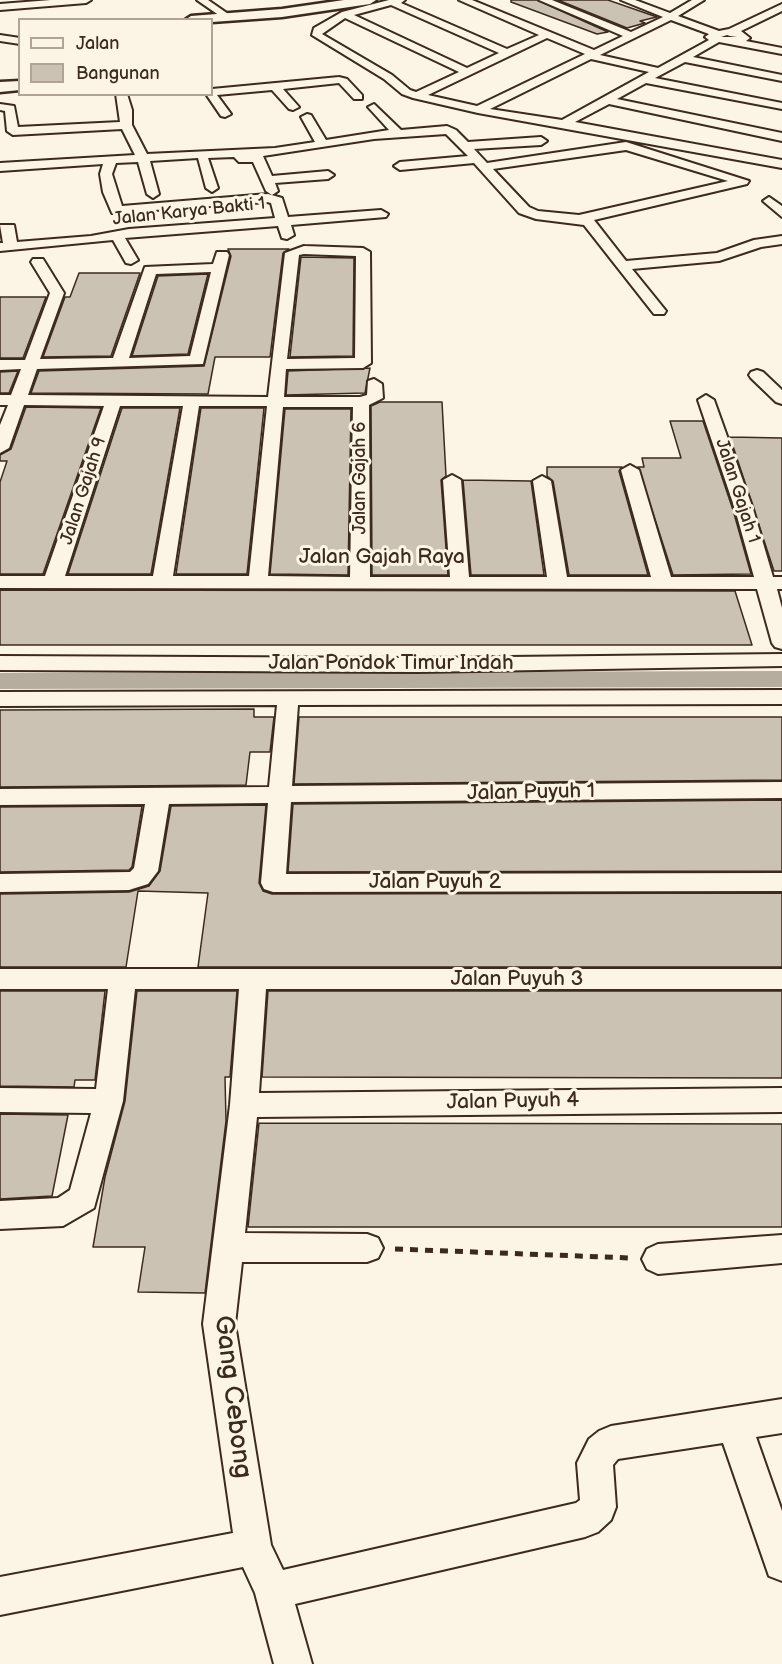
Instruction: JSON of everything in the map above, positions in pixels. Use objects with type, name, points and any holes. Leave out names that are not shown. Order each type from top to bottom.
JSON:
[{"type":"main road","points":[[208,18],[282,14],[370,0]]},
{"type":"main road","points":[[0,87],[18,85]]},
{"type":"street","points":[[0,7],[86,0]]},
{"type":"street","points":[[202,0],[226,16]]},
{"type":"street","points":[[464,0],[592,55],[657,71]]},
{"type":"street","points":[[544,0],[630,35]]},
{"type":"street","points":[[626,0],[716,37],[741,39],[782,51]]},
{"type":"street","points":[[478,110],[670,17],[699,0]]},
{"type":"street","points":[[507,53],[396,1],[345,14],[318,30],[320,39],[387,76],[406,92],[417,96],[478,110],[782,164]]},
{"type":"street","points":[[564,124],[716,37],[730,33],[782,7]]},
{"type":"street","points":[[345,14],[466,72]]},
{"type":"street","points":[[741,39],[782,18]]},
{"type":"street","points":[[730,33],[741,39]]},
{"type":"street","points":[[417,96],[546,35]]},
{"type":"street","points":[[0,38],[18,41]]},
{"type":"street","points":[[682,58],[782,78]]},
{"type":"street","points":[[642,79],[782,106]]},
{"type":"street","points":[[213,93],[342,81],[358,97]]},
{"type":"street","points":[[275,86],[293,107]]},
{"type":"street","points":[[122,96],[126,110],[126,125],[143,160],[153,194]]},
{"type":"street","points":[[213,96],[225,114]]},
{"type":"street","points":[[606,100],[782,137]]},
{"type":"street","points":[[0,107],[10,108],[13,131],[126,125]]},
{"type":"street","points":[[374,107],[398,134]]},
{"type":"street","points":[[307,117],[322,144]]},
{"type":"street","points":[[143,160],[264,153],[374,135],[444,130],[469,131]]},
{"type":"street","points":[[400,166],[479,163],[626,146],[743,181],[581,219],[536,215],[524,210],[479,163],[452,132]]},
{"type":"street","points":[[464,146],[541,141]]},
{"type":"street","points":[[0,167],[111,160],[258,158],[270,185],[333,174],[303,148]]},
{"type":"street","points":[[111,160],[106,174],[109,192],[117,210],[132,260]]},
{"type":"street","points":[[203,160],[212,188]]},
{"type":"street","points":[[117,210],[268,198],[277,201],[288,236]]},
{"type":"street","points":[[769,201],[782,213]]},
{"type":"street","name":"Jalan Karya Bakti 1","points":[[5,247],[123,234],[381,214]]},
{"type":"street","points":[[581,219],[595,229],[659,311]]},
{"type":"street","points":[[0,229],[9,228],[5,247]]},
{"type":"street","points":[[622,266],[718,256],[759,243],[782,240]]},
{"type":"street","points":[[258,583],[279,364],[293,252],[361,252],[364,256],[363,363],[279,364]]},
{"type":"street","points":[[0,365],[32,365],[119,364],[190,363],[198,360],[220,261],[150,270],[119,364]]},
{"type":"street","points":[[0,448],[57,292],[38,262]]},
{"type":"street","points":[[757,375],[782,399]]},
{"type":"street","name":"Jalan Gajah 6","points":[[360,583],[361,402],[375,398],[374,384]]},
{"type":"street","name":"Jalan Gajah 1","points":[[706,399],[744,509],[773,583],[782,643]]},
{"type":"street","points":[[0,400],[361,402]]},
{"type":"street","name":"Jalan Gajah 9","points":[[53,582],[114,400]]},
{"type":"street","points":[[162,583],[192,400]]},
{"type":"street","points":[[630,470],[663,584]]},
{"type":"street","points":[[452,480],[460,582]]},
{"type":"street","points":[[542,481],[558,582]]},
{"type":"street","name":"Jalan Gajah Raya","points":[[0,582],[773,583]]},
{"type":"street","name":"Jalan Pondok Timur Indah","points":[[0,663],[417,665],[782,660]]},
{"type":"street","name":"Jalan Pondok Timur Indah","points":[[0,699],[782,697]]},
{"type":"street","name":"Jalan Puyuh 2","points":[[288,698],[273,883],[782,882]]},
{"type":"street","name":"Jalan Puyuh 1","points":[[0,796],[280,796],[782,790]]},
{"type":"street","points":[[0,883],[129,881],[139,878],[146,871],[158,796]]},
{"type":"street","points":[[0,1215],[63,1212],[83,1198],[109,1101],[123,978]]},
{"type":"street","name":"Jalan Puyuh 3","points":[[0,979],[123,978],[252,981],[782,979]]},
{"type":"street","name":"Gang Cebong","points":[[252,981],[244,1105],[219,1324],[253,1547],[273,1591],[293,1664]]},
{"type":"street","points":[[0,1100],[109,1101]]},
{"type":"street","name":"Jalan Puyuh 4","points":[[244,1105],[782,1100]]},
{"type":"street","points":[[226,1247],[367,1248]]},
{"type":"street","points":[[658,1258],[782,1248]]},
{"type":"street","points":[[273,1591],[585,1519],[598,1507],[595,1462],[601,1451],[611,1443],[782,1416]]},
{"type":"street","points":[[734,1425],[782,1563]]},
{"type":"street","points":[[0,1596],[253,1547]]},
{"type":"path","points":[[367,1248],[658,1258]]},
{"type":"building","points":[[511,0],[537,0],[608,32],[597,34],[511,2]]},
{"type":"building","points":[[558,0],[608,0],[657,17],[640,21],[645,23],[627,28]]},
{"type":"building","points":[[228,249],[289,249],[283,253],[270,357],[215,357],[208,394],[31,393],[39,371],[204,366],[231,256]]},
{"type":"building","points":[[301,257],[354,258],[353,356],[290,357]]},
{"type":"building","points":[[79,273],[140,273],[111,356],[43,357],[65,297],[70,297]]},
{"type":"building","points":[[208,274],[188,354],[132,356],[158,276]]},
{"type":"building","points":[[0,297],[46,297],[23,358],[0,358]]},
{"type":"building","points":[[370,368],[365,393],[286,395],[288,371]]},
{"type":"building","points":[[18,371],[9,393],[0,393],[0,372]]},
{"type":"building","points":[[380,402],[442,402],[446,476],[441,480],[448,575],[372,575],[371,406]]},
{"type":"building","points":[[26,407],[101,408],[43,574],[0,574],[0,482],[7,461],[0,461],[0,455],[11,449]]},
{"type":"building","points":[[122,408],[180,408],[151,574],[68,574]]},
{"type":"building","points":[[201,408],[264,408],[247,574],[176,574]]},
{"type":"building","points":[[285,409],[351,409],[348,575],[270,574]]},
{"type":"building","points":[[670,421],[703,421],[733,510],[751,574],[673,575],[638,467],[644,467],[642,458],[681,458]]},
{"type":"building","points":[[730,437],[782,438],[782,571],[774,571]]},
{"type":"building","points":[[547,467],[622,467],[619,471],[648,575],[569,575],[553,481],[547,476]]},
{"type":"building","points":[[463,480],[531,481],[544,575],[471,575]]},
{"type":"building","points":[[0,590],[735,591],[752,645],[0,645]]},
{"type":"building","points":[[254,709],[254,717],[274,717],[270,752],[250,752],[246,785],[0,787],[0,710]]},
{"type":"building","points":[[299,717],[782,717],[782,780],[294,784]]},
{"type":"building","points":[[782,800],[782,871],[288,872],[293,804]]},
{"type":"building","points":[[266,805],[259,883],[263,891],[272,894],[782,893],[782,967],[198,967],[208,893],[138,891],[126,967],[0,967],[0,894],[129,892],[149,886],[160,871],[171,806]]},
{"type":"building","points":[[142,806],[132,867],[129,870],[0,872],[0,807]]},
{"type":"building","points":[[0,991],[105,991],[95,1080],[75,1080],[74,1087],[0,1086]]},
{"type":"building","points":[[137,991],[237,991],[230,1077],[225,1077],[226,1121],[205,1293],[138,1292],[145,1247],[93,1247],[105,1177],[125,1101]]},
{"type":"building","points":[[268,991],[782,991],[782,1078],[262,1077]]},
{"type":"building","points":[[0,1114],[68,1115],[52,1196],[0,1199]]},
{"type":"building","points":[[259,1123],[782,1124],[782,1227],[248,1227]]},
{"type":"waterway","points":[[0,681],[782,679]]}]
